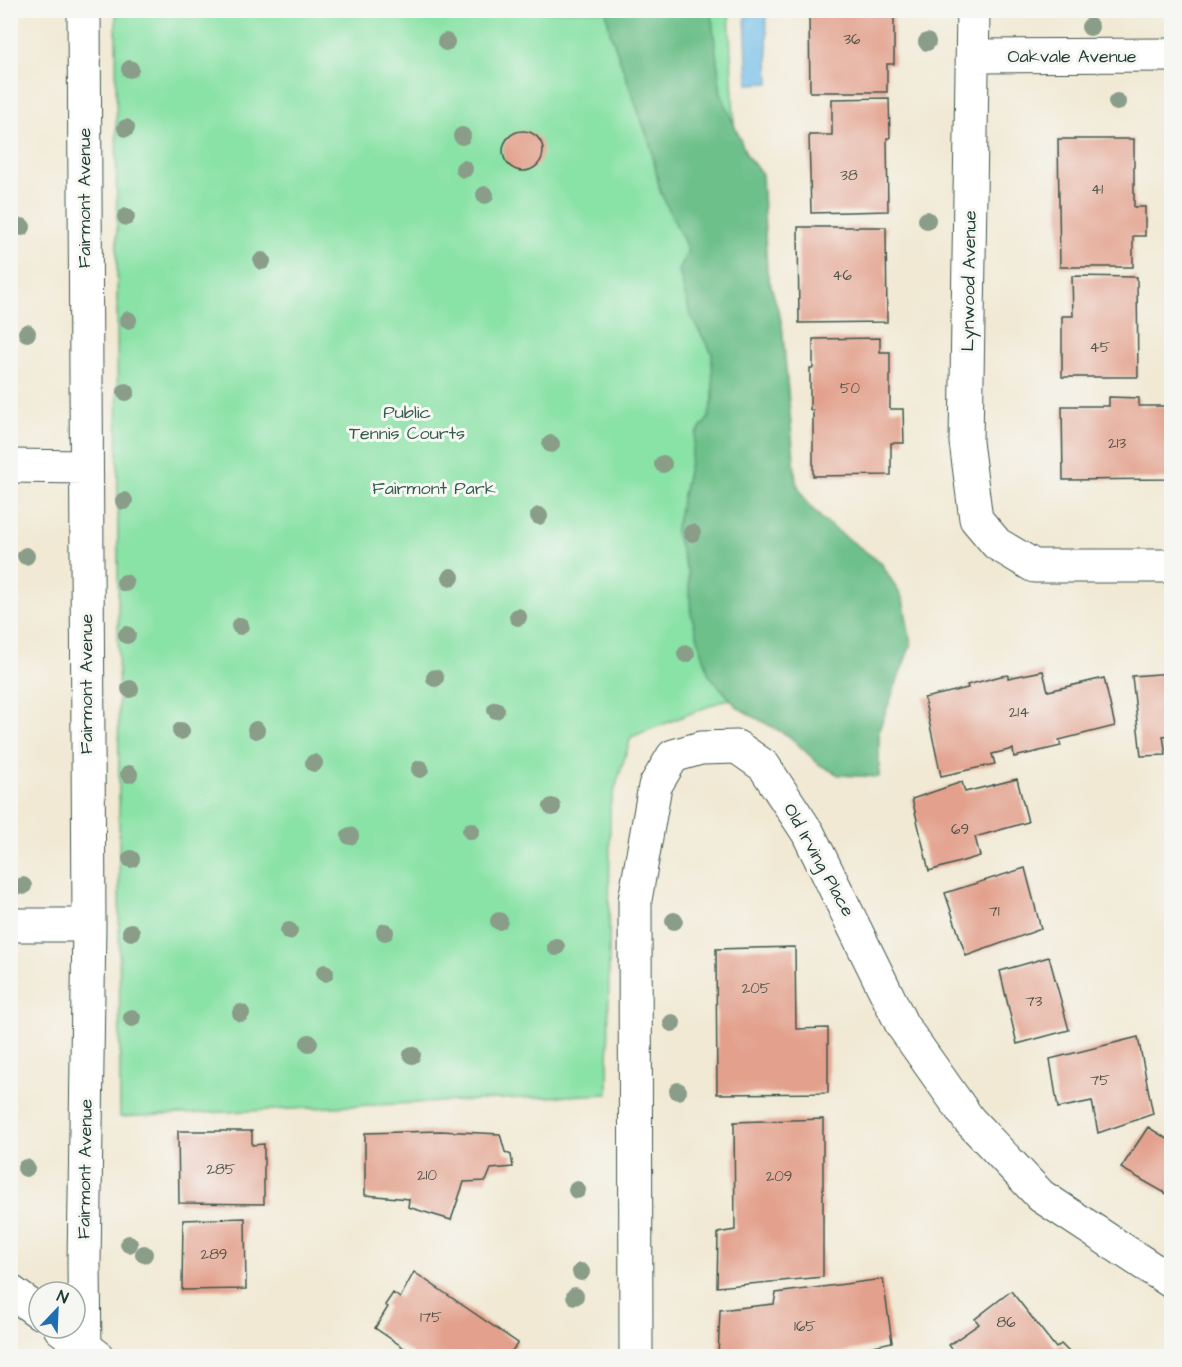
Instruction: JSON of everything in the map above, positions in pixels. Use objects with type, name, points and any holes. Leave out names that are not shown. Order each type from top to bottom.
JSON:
[{"type":"street","name":"Fairmont Avenue","points":[[84,10],[88,925],[84,1264],[86,1354]]},
{"type":"street","name":"Lynwood Avenue","points":[[973,10],[966,442],[976,519],[997,544],[1034,566],[1172,566]]},
{"type":"street","name":"Oakvale Avenue","points":[[973,57],[1172,55]]},
{"type":"street","points":[[10,466],[85,467]]},
{"type":"street","name":"Old Irving Place","points":[[636,1356],[635,900],[655,786],[673,756],[701,748],[737,747],[764,766],[808,833],[902,1024],[969,1120],[1041,1196],[1172,1282]]},
{"type":"street","points":[[10,925],[88,925]]},
{"type":"street","points":[[10,1291],[27,1303]]},
{"type":"street","points":[[72,1340],[86,1354]]},
{"type":"green space","name":"Fairmont Park","points":[[116,11],[729,11],[752,517],[817,693],[724,700],[631,737],[610,805],[608,1094],[120,1117]]},
{"type":"green space","points":[[606,11],[711,11],[721,93],[747,156],[762,174],[767,272],[782,324],[796,482],[806,502],[824,521],[881,563],[903,599],[911,644],[879,730],[879,777],[839,775],[820,765],[789,736],[738,708],[709,675],[691,614],[688,572],[675,532],[696,434],[708,419],[713,399],[712,353],[691,317],[679,271],[688,250],[660,191],[651,147],[610,32]]},
{"type":"water","points":[[745,11],[766,11],[769,83],[748,84]]},
{"type":"building","points":[[833,10],[894,10],[894,64],[887,64],[887,92],[810,92],[809,15],[833,15]]},
{"type":"building","points":[[889,98],[888,211],[811,213],[809,135],[832,135],[832,99]]},
{"type":"building","points":[[523,131],[537,137],[543,151],[537,165],[523,171],[509,165],[503,151],[509,137]]},
{"type":"building","points":[[1058,139],[1134,139],[1134,207],[1145,207],[1145,236],[1133,236],[1133,267],[1060,267]]},
{"type":"building","points":[[798,227],[886,227],[887,322],[799,323]]},
{"type":"building","points":[[1072,276],[1137,277],[1138,377],[1062,377],[1062,316],[1073,316]]},
{"type":"building","points":[[880,338],[880,352],[890,352],[890,409],[903,409],[904,443],[891,443],[891,475],[813,476],[813,410],[810,410],[810,368],[813,368],[813,339]]},
{"type":"building","points":[[1109,397],[1139,398],[1139,406],[1172,406],[1172,479],[1063,480],[1062,406],[1109,406]]},
{"type":"building","points":[[1043,671],[1048,691],[1104,678],[1115,726],[1059,740],[1061,746],[1014,757],[1013,749],[992,754],[995,764],[941,776],[924,698],[968,688],[967,685],[1001,676],[1008,675],[1008,678]]},
{"type":"building","points":[[1172,673],[1172,735],[1163,736],[1166,755],[1141,756],[1132,676]]},
{"type":"building","points":[[1017,779],[1028,822],[975,837],[980,856],[929,871],[912,799],[962,782],[965,792]]},
{"type":"building","points":[[1025,868],[1041,929],[966,956],[945,893]]},
{"type":"building","points":[[795,947],[796,1029],[828,1028],[828,1093],[717,1094],[716,949]]},
{"type":"building","points":[[1049,957],[1069,1030],[1017,1044],[1000,971]]},
{"type":"building","points":[[1138,1037],[1153,1114],[1098,1133],[1092,1101],[1058,1108],[1050,1059]]},
{"type":"building","points":[[823,1119],[823,1277],[717,1287],[718,1233],[735,1230],[734,1122]]},
{"type":"building","points":[[1148,1127],[1167,1139],[1172,1132],[1172,1197],[1121,1168]]},
{"type":"building","points":[[178,1131],[252,1131],[252,1145],[264,1144],[264,1204],[179,1203]]},
{"type":"building","points":[[440,1131],[500,1134],[505,1152],[511,1155],[513,1167],[491,1169],[486,1181],[464,1182],[451,1220],[408,1207],[409,1199],[365,1195],[365,1133]]},
{"type":"building","points":[[245,1218],[246,1289],[182,1290],[183,1220]]},
{"type":"building","points":[[414,1272],[518,1343],[508,1356],[416,1356],[375,1328],[388,1307],[385,1305],[393,1293],[400,1298]]},
{"type":"building","points":[[883,1279],[892,1342],[828,1356],[718,1356],[720,1310],[774,1304],[776,1293]]},
{"type":"building","points":[[1011,1291],[1056,1348],[1061,1344],[1073,1356],[957,1356],[949,1345],[979,1324],[975,1319]]},
{"type":"park label","name":"Public Tennis Courts","points":[[407,422]]}]
